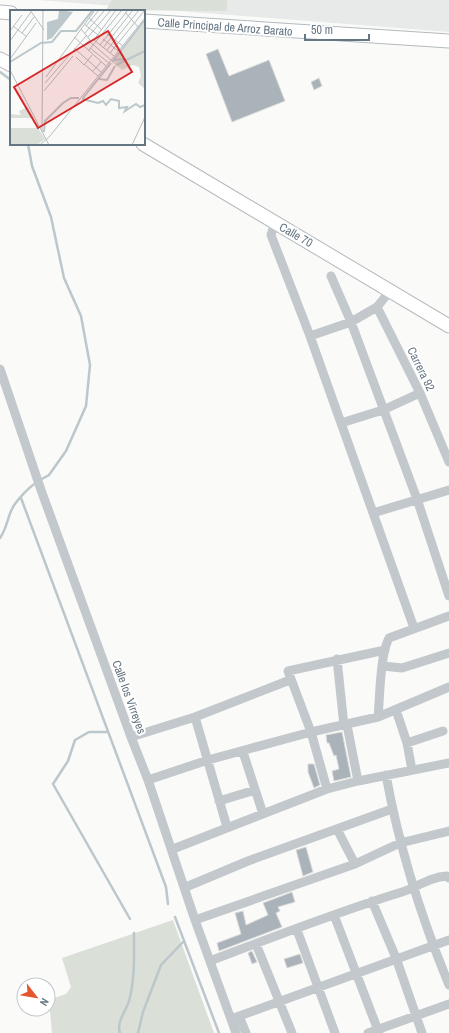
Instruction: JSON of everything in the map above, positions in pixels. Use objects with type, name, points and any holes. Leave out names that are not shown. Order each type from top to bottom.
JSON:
[{"type":"street","points":[[0,12],[10,13]]},
{"type":"street","name":"Calle Principal de Arroz Barato","points":[[145,21],[449,41]]},
{"type":"street","points":[[0,59],[10,64]]},
{"type":"street","name":"Calle 70","points":[[145,145],[449,326]]},
{"type":"street","points":[[275,223],[271,235],[310,336],[414,628]]},
{"type":"street","points":[[331,276],[351,322],[417,499],[449,596]]},
{"type":"street","points":[[310,336],[351,322],[377,307],[390,291]]},
{"type":"street","name":"Carrera 92","points":[[377,307],[420,393],[449,462]]},
{"type":"street","name":"Calle los Virreyes","points":[[0,369],[41,490],[131,738],[173,848],[195,920],[210,961],[235,1017],[236,1033]]},
{"type":"street","points":[[341,423],[383,410],[420,393]]},
{"type":"street","points":[[374,513],[449,490]]},
{"type":"street","points":[[378,717],[385,650],[389,638],[449,616]]},
{"type":"street","points":[[327,789],[311,732],[290,680],[288,671],[337,659],[385,650]]},
{"type":"street","points":[[383,666],[402,668],[449,653]]},
{"type":"street","points":[[337,659],[346,725],[358,780]]},
{"type":"street","points":[[131,738],[195,717],[290,680]]},
{"type":"street","points":[[148,780],[208,760],[243,752],[311,732],[378,717],[449,687]]},
{"type":"street","points":[[396,710],[407,743],[412,770]]},
{"type":"street","points":[[195,717],[227,827]]},
{"type":"street","points":[[407,743],[443,731]]},
{"type":"street","points":[[243,752],[263,814]]},
{"type":"street","points":[[173,848],[327,789],[358,780],[449,764]]},
{"type":"street","points":[[386,775],[400,843],[433,945],[449,985]]},
{"type":"street","points":[[219,801],[255,790]]},
{"type":"street","points":[[186,887],[248,861],[392,809]]},
{"type":"street","points":[[337,829],[356,864]]},
{"type":"street","points":[[195,920],[356,864],[400,843],[449,831]]},
{"type":"street","points":[[210,961],[372,901],[414,888],[434,877],[447,876],[449,878]]},
{"type":"street","points":[[372,901],[396,958],[422,1033]]},
{"type":"street","points":[[334,915],[378,1031]]},
{"type":"street","points":[[297,930],[336,1033]]},
{"type":"street","points":[[246,1033],[235,1017],[280,1002],[356,972],[449,940]]},
{"type":"street","points":[[256,944],[292,1033]]},
{"type":"street","points":[[368,1033],[378,1031],[416,1015],[449,1004]]},
{"type":"shaded area","points":[[38,0],[449,0],[449,32]]},
{"type":"shaded area","points":[[112,0],[227,0],[227,11],[106,10]]},
{"type":"shaded area","points":[[173,920],[214,1033],[52,1033],[51,1017],[56,1017],[56,998],[66,994],[71,987],[62,958]]},
{"type":"building","points":[[218,49],[229,76],[269,60],[285,101],[232,122],[206,54]]},
{"type":"building","points":[[319,78],[322,86],[314,90],[311,82]]},
{"type":"building","points":[[342,732],[351,777],[334,781],[332,771],[339,769],[336,755],[334,756],[329,743],[327,743],[326,735]]},
{"type":"building","points":[[308,764],[314,764],[320,785],[314,788],[308,772]]},
{"type":"building","points":[[306,847],[313,872],[303,876],[296,850]]},
{"type":"building","points":[[292,892],[295,902],[278,907],[280,911],[276,913],[282,927],[219,951],[217,943],[241,934],[235,913],[243,911],[246,925],[268,915],[263,903]]},
{"type":"building","points":[[252,951],[257,962],[252,964],[248,953]]},
{"type":"building","points":[[300,954],[303,963],[287,968],[284,959]]},
{"type":"waterway","points":[[0,72],[10,79]]},
{"type":"waterway","points":[[28,145],[32,166],[51,217],[64,278],[81,316],[90,365],[86,406],[66,451],[49,475],[40,480]]},
{"type":"waterway","points":[[0,538],[14,506],[26,491],[36,483]]},
{"type":"waterway","points":[[21,498],[166,887],[168,904]]},
{"type":"waterway","points":[[107,732],[89,732],[75,740],[68,761],[53,784],[130,919]]},
{"type":"waterway","points":[[175,917],[219,1033]]},
{"type":"waterway","points":[[120,1033],[119,1025],[129,1001],[132,985],[134,968],[134,933]]},
{"type":"waterway","points":[[138,1033],[143,1012],[161,965],[184,941]]}]
